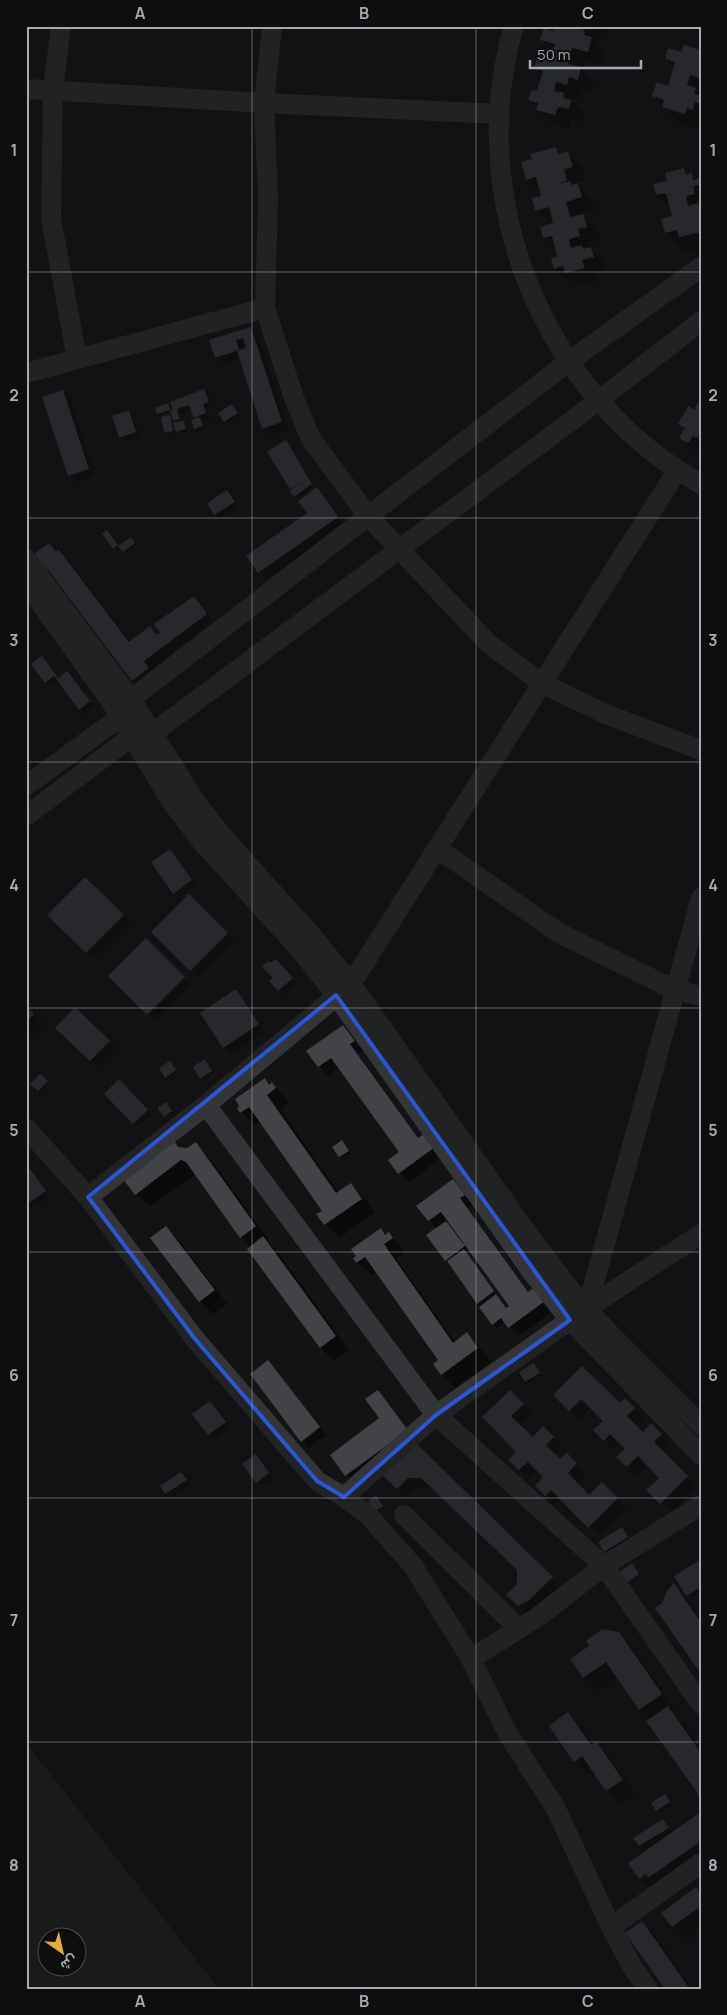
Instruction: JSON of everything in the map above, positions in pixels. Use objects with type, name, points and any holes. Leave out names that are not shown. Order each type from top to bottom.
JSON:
[{"type":"street","points":[[61,26],[53,90],[52,218],[77,359]]},
{"type":"street","points":[[272,26],[264,103],[268,198],[265,308],[294,398],[311,439],[368,516],[400,547],[489,644],[543,684],[608,715],[701,750]]},
{"type":"street","points":[[514,26],[507,49],[499,114],[501,178],[513,241],[535,303],[568,362],[598,401],[635,439],[677,471],[701,484]]},
{"type":"street","points":[[26,89],[499,114]]},
{"type":"street","points":[[131,699],[568,362],[701,267]]},
{"type":"street","points":[[26,373],[265,308]]},
{"type":"street","points":[[153,733],[598,401],[701,321]]},
{"type":"street","points":[[88,1196],[206,1105],[343,990],[438,849],[677,471]]},
{"type":"street","points":[[26,559],[131,699],[197,804],[223,837],[313,937],[343,990],[532,1272],[570,1320],[701,1455]]},
{"type":"street","points":[[26,583],[120,717],[171,801],[202,842],[297,946],[343,990],[525,1230],[587,1308],[608,1332],[701,1425]]},
{"type":"street","points":[[26,786],[120,717]]},
{"type":"street","points":[[26,816],[132,737]]},
{"type":"street","points":[[438,849],[559,933],[675,990],[701,996]]},
{"type":"street","points":[[587,1308],[701,898]]},
{"type":"street","points":[[206,1105],[436,1415],[604,1566],[701,1704]]},
{"type":"street","points":[[26,1128],[88,1196],[208,1354],[317,1481],[344,1496],[369,1516],[413,1566],[471,1660],[508,1734],[556,1808],[611,1927],[633,1968],[648,1989]]},
{"type":"street","points":[[344,1496],[436,1415],[587,1308],[701,1234]]},
{"type":"street","points":[[471,1660],[540,1616],[604,1566],[701,1505]]},
{"type":"street","points":[[404,1515],[519,1629]]},
{"type":"street","points":[[611,1927],[701,1863]]},
{"type":"highlighted area","points":[[336,995],[570,1320],[436,1415],[344,1497],[317,1481],[195,1339],[88,1197]]},
{"type":"shaded area","points":[[26,1743],[219,1989],[26,1989]]},
{"type":"building","points":[[554,26],[585,26],[584,30],[574,28],[585,31],[584,35],[592,37],[588,52],[572,48],[568,64],[581,67],[578,80],[569,77],[567,85],[556,82],[554,91],[564,93],[563,98],[571,100],[569,109],[558,107],[555,115],[536,110],[538,103],[528,100],[531,90],[537,91],[543,71],[534,68],[537,57],[550,60],[555,44],[540,40],[544,28],[553,31]]},
{"type":"building","points":[[684,45],[701,50],[701,72],[699,78],[690,75],[687,85],[696,88],[694,94],[701,96],[701,104],[695,102],[693,110],[687,108],[685,114],[662,107],[664,100],[652,96],[657,82],[668,86],[675,62],[665,59],[668,48],[681,52]]},
{"type":"building","points":[[556,147],[558,154],[568,151],[573,167],[564,169],[567,180],[558,184],[570,181],[571,185],[578,183],[582,197],[566,202],[570,217],[583,214],[587,227],[578,229],[580,236],[569,239],[571,248],[582,245],[583,249],[591,247],[594,257],[582,260],[585,268],[565,273],[563,266],[554,269],[551,258],[557,257],[552,236],[543,238],[540,227],[553,223],[549,207],[535,211],[532,198],[541,196],[536,177],[526,180],[521,162],[532,159],[530,154]]},
{"type":"building","points":[[684,168],[686,175],[692,173],[693,180],[700,178],[701,184],[693,186],[695,194],[686,196],[688,206],[698,203],[701,210],[701,232],[679,237],[677,230],[665,233],[661,219],[672,216],[666,193],[656,195],[653,184],[667,181],[665,173]]},
{"type":"building","points":[[251,327],[282,422],[262,429],[237,351],[246,348],[243,338],[236,340],[239,350],[215,358],[209,340]]},
{"type":"building","points":[[204,389],[209,402],[203,404],[206,413],[194,418],[189,405],[177,409],[180,419],[173,421],[170,411],[173,410],[170,402]]},
{"type":"building","points":[[63,390],[89,469],[68,476],[42,397]]},
{"type":"building","points":[[699,401],[701,431],[697,438],[693,436],[688,443],[679,438],[685,428],[678,424],[688,406],[694,410]]},
{"type":"building","points":[[168,403],[170,410],[157,414],[155,408]]},
{"type":"building","points":[[232,404],[238,413],[224,422],[218,413]]},
{"type":"building","points":[[129,410],[136,432],[119,438],[112,416]]},
{"type":"building","points":[[170,415],[173,431],[164,433],[161,417]]},
{"type":"building","points":[[200,417],[203,426],[194,429],[191,420]]},
{"type":"building","points":[[183,420],[186,429],[176,432],[173,423]]},
{"type":"building","points":[[286,440],[312,484],[294,497],[289,491],[304,481],[290,489],[267,452]]},
{"type":"building","points":[[317,487],[338,517],[258,573],[246,556],[307,513],[298,501]]},
{"type":"building","points":[[227,490],[235,502],[214,515],[207,503]]},
{"type":"building","points":[[107,530],[118,545],[113,549],[102,533]]},
{"type":"building","points":[[131,537],[135,543],[123,552],[118,546]]},
{"type":"building","points":[[49,543],[56,552],[59,550],[129,642],[150,626],[156,635],[160,633],[154,624],[194,596],[207,614],[144,661],[149,668],[132,681],[48,570],[45,573],[32,556]]},
{"type":"building","points":[[42,656],[58,678],[67,671],[90,701],[79,710],[54,676],[45,683],[31,664]]},
{"type":"building","points":[[170,849],[192,880],[173,894],[151,862]]},
{"type":"building","points":[[85,877],[124,915],[86,953],[47,915]]},
{"type":"building","points":[[189,894],[228,933],[190,971],[151,932]]},
{"type":"building","points":[[146,938],[185,977],[147,1015],[108,976]]},
{"type":"building","points":[[276,959],[293,978],[278,991],[269,981],[273,978],[262,966]]},
{"type":"building","points":[[236,989],[259,1024],[223,1048],[200,1013]]},
{"type":"building","points":[[26,1006],[34,1014],[26,1023]]},
{"type":"building","points":[[75,1007],[110,1041],[90,1061],[55,1028]]},
{"type":"building","points":[[343,1025],[355,1041],[350,1044],[418,1138],[425,1133],[435,1147],[398,1174],[388,1160],[399,1152],[331,1058],[318,1067],[306,1051]]},
{"type":"building","points":[[205,1059],[212,1071],[200,1079],[193,1067]]},
{"type":"building","points":[[170,1061],[176,1070],[165,1078],[159,1068]]},
{"type":"building","points":[[40,1074],[48,1081],[38,1091],[30,1084]]},
{"type":"building","points":[[265,1078],[269,1085],[272,1082],[276,1088],[267,1095],[336,1193],[351,1183],[362,1199],[324,1225],[316,1214],[322,1211],[249,1107],[240,1113],[237,1108],[239,1106],[235,1099]]},
{"type":"building","points":[[119,1079],[148,1110],[133,1124],[104,1094]]},
{"type":"building","points":[[166,1102],[172,1111],[164,1117],[157,1108]]},
{"type":"building","points":[[342,1140],[349,1151],[339,1157],[332,1147]]},
{"type":"building","points":[[174,1141],[178,1147],[187,1148],[196,1142],[256,1226],[240,1238],[186,1162],[181,1160],[135,1195],[123,1179]]},
{"type":"building","points":[[30,1169],[46,1191],[26,1205],[26,1172]]},
{"type":"building","points":[[453,1179],[465,1195],[460,1198],[528,1292],[535,1287],[545,1301],[508,1328],[501,1318],[492,1325],[479,1307],[496,1294],[506,1308],[509,1306],[441,1212],[428,1221],[416,1206]]},
{"type":"building","points":[[446,1221],[465,1246],[445,1261],[426,1235]]},
{"type":"building","points":[[166,1226],[215,1290],[199,1302],[150,1238]]},
{"type":"building","points":[[381,1228],[385,1235],[389,1232],[393,1238],[384,1244],[453,1343],[467,1332],[478,1348],[441,1375],[433,1364],[438,1360],[365,1257],[356,1263],[353,1258],[356,1256],[351,1249]]},
{"type":"building","points":[[263,1236],[336,1336],[320,1348],[247,1249]]},
{"type":"building","points":[[464,1249],[494,1291],[477,1304],[447,1261]]},
{"type":"building","points":[[268,1360],[320,1427],[301,1442],[250,1374]]},
{"type":"building","points":[[534,1363],[540,1373],[525,1382],[519,1372]]},
{"type":"building","points":[[582,1366],[620,1403],[625,1398],[635,1408],[627,1416],[643,1432],[651,1423],[662,1434],[654,1442],[688,1476],[660,1504],[646,1490],[659,1478],[638,1456],[627,1467],[616,1457],[625,1449],[610,1434],[604,1441],[593,1430],[603,1421],[581,1399],[569,1411],[553,1395]]},
{"type":"building","points":[[378,1390],[408,1430],[345,1476],[330,1455],[379,1418],[365,1399]]},
{"type":"building","points":[[510,1390],[524,1404],[511,1416],[533,1437],[543,1426],[554,1437],[546,1445],[560,1459],[567,1453],[577,1463],[568,1473],[589,1495],[602,1482],[618,1498],[588,1528],[551,1490],[545,1496],[535,1486],[543,1477],[528,1462],[519,1470],[508,1460],[516,1452],[482,1417]]},
{"type":"building","points":[[210,1401],[226,1422],[208,1435],[192,1414]]},
{"type":"building","points":[[415,1442],[553,1577],[528,1601],[518,1606],[506,1595],[517,1584],[517,1570],[421,1478],[408,1478],[397,1489],[382,1475]]},
{"type":"building","points":[[256,1454],[269,1473],[256,1483],[242,1464]]},
{"type":"building","points":[[181,1472],[187,1480],[165,1494],[160,1486]]},
{"type":"building","points":[[376,1495],[383,1506],[375,1511],[368,1501]]},
{"type":"building","points":[[622,1527],[628,1537],[604,1552],[598,1542]]},
{"type":"building","points":[[698,1561],[701,1566],[701,1587],[686,1596],[674,1576]]},
{"type":"building","points":[[632,1563],[639,1574],[627,1583],[619,1572]]},
{"type":"building","points":[[674,1583],[701,1623],[701,1674],[655,1608],[662,1603],[667,1591]]},
{"type":"building","points":[[602,1629],[619,1632],[662,1694],[639,1710],[606,1662],[583,1678],[570,1659],[589,1646],[586,1641]]},
{"type":"building","points":[[668,1706],[701,1753],[701,1798],[646,1721]]},
{"type":"building","points":[[568,1712],[591,1745],[596,1741],[623,1780],[606,1791],[582,1756],[574,1762],[549,1726]]},
{"type":"building","points":[[665,1794],[670,1802],[656,1811],[651,1803]]},
{"type":"building","points":[[701,1812],[701,1841],[648,1878],[646,1874],[639,1879],[628,1863]]},
{"type":"building","points":[[663,1819],[669,1828],[639,1846],[633,1838]]},
{"type":"building","points":[[696,1887],[701,1894],[701,1906],[672,1927],[661,1913]]},
{"type":"building","points":[[642,1921],[690,1989],[665,1989],[625,1933]]}]
